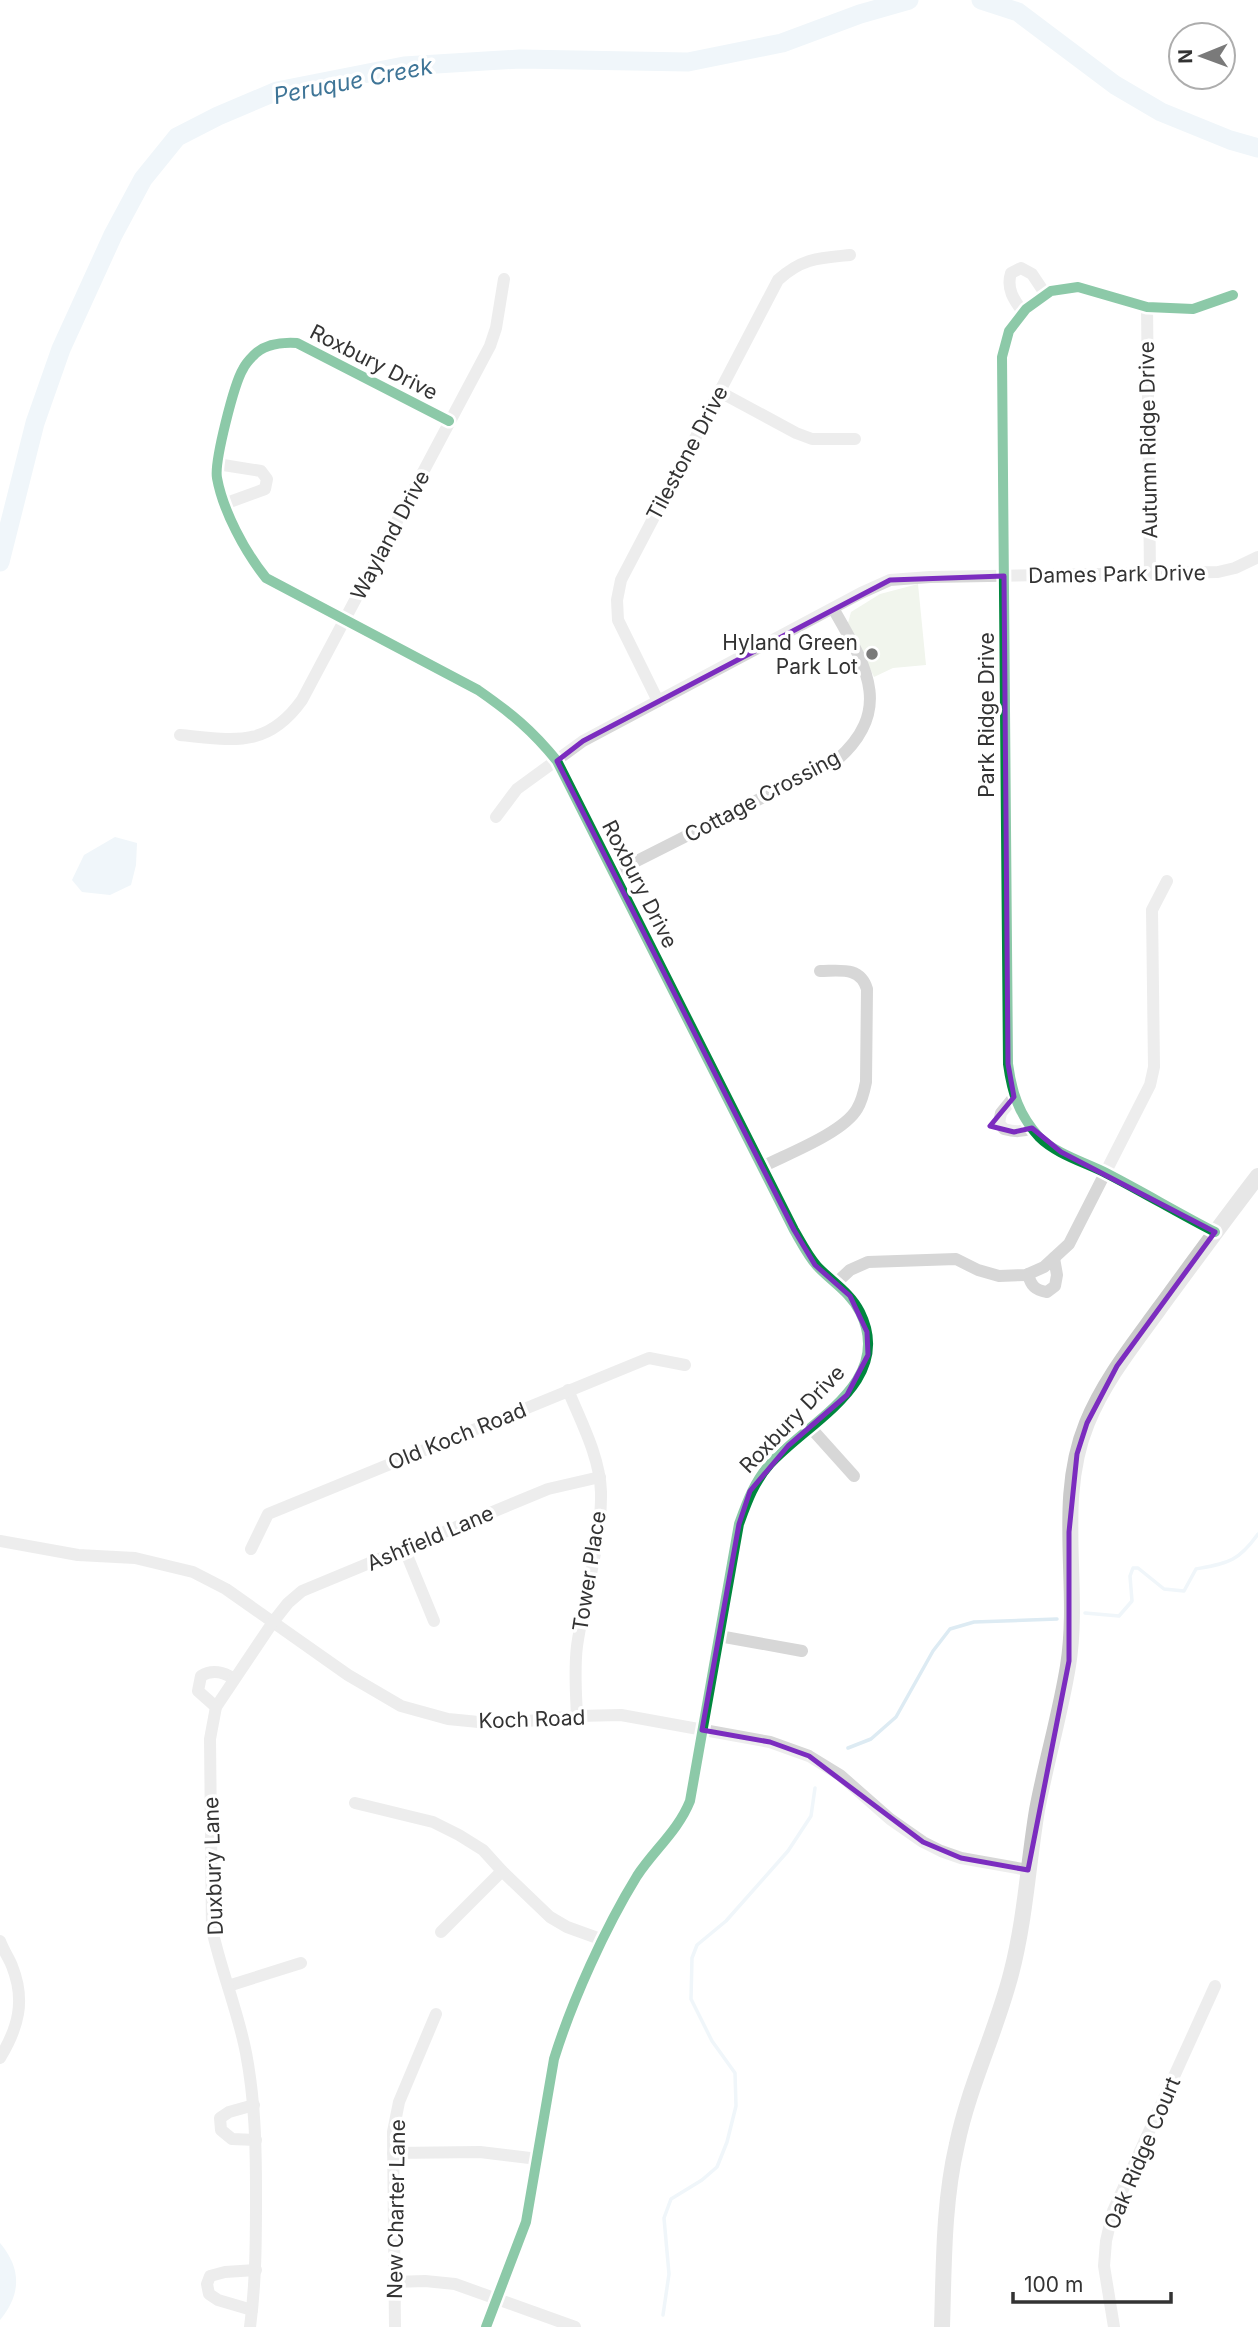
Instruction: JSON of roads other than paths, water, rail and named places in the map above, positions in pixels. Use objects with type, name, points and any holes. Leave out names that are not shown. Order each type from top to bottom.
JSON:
[{"type":"main road","points":[[942,2327],[945,2234],[949,2187],[957,2143],[1011,1973],[1043,1777],[1063,1698],[1069,1661],[1072,1621],[1069,1532],[1071,1486],[1077,1454],[1087,1423],[1117,1366],[1258,1176]]},
{"type":"street","name":"Tilestone Drive","points":[[658,701],[618,620],[617,600],[621,580],[778,280],[792,267],[814,258],[850,255]]},
{"type":"street","points":[[1023,312],[1013,299],[1009,286],[1011,273],[1021,268],[1031,274],[1046,295]]},
{"type":"street","name":"Wayland Drive","points":[[180,735],[244,739],[265,734],[284,722],[302,700],[490,346],[496,328],[504,279]]},
{"type":"street","name":"Park Ridge Drive","points":[[1215,1232],[1041,1139],[1019,1109],[1014,1097],[1008,1064],[1002,357],[1009,331],[1023,312],[1051,291],[1078,287],[1147,307],[1192,309],[1233,295]]},
{"type":"street","name":"Autumn Ridge Drive","points":[[1147,307],[1150,574]]},
{"type":"street","name":"Roxbury Drive","points":[[449,421],[297,343],[282,342],[267,347],[254,355],[242,370],[218,451],[216,475],[224,504],[253,562],[266,578],[478,690],[508,710],[534,733],[557,761],[803,1245],[815,1265],[850,1296],[861,1313],[867,1332],[868,1355],[861,1374],[847,1395],[769,1465],[750,1491],[739,1524],[690,1801],[684,1816],[646,1863],[603,1940],[561,2036],[554,2059],[526,2222],[486,2327]]},
{"type":"street","points":[[720,392],[812,439],[855,439]]},
{"type":"street","points":[[217,464],[261,471],[267,479],[265,489],[224,504]]},
{"type":"street","name":"Dames Park Drive","points":[[496,817],[517,789],[583,741],[890,580],[1218,572],[1235,568],[1258,557]]},
{"type":"street","name":"Cottage Crossing","points":[[613,873],[836,760],[858,740],[867,715],[870,686],[863,662],[834,610]]},
{"type":"street","points":[[836,1283],[850,1270],[868,1262],[956,1259],[978,1270],[999,1276],[1028,1274],[1044,1267],[1069,1244],[1150,1085],[1154,1067],[1152,910],[1167,881]]},
{"type":"street","points":[[762,1167],[842,1126],[856,1111],[863,1097],[866,1082],[867,989],[864,980],[852,971],[820,971]]},
{"type":"street","points":[[1014,1097],[1001,1112],[999,1123],[1004,1129],[1014,1132],[1024,1132],[1032,1128]]},
{"type":"street","points":[[1028,1274],[1031,1284],[1037,1290],[1047,1292],[1055,1286],[1057,1275],[1054,1258]]},
{"type":"street","name":"Old Koch Road","points":[[251,1549],[268,1514],[649,1358],[685,1365]]},
{"type":"street","name":"Tower Place","points":[[568,1390],[593,1451],[600,1477],[599,1522],[577,1647],[577,1716]]},
{"type":"street","points":[[810,1427],[854,1476]]},
{"type":"street","name":"Ashfield Lane","points":[[273,1622],[288,1602],[302,1591],[548,1489],[600,1477]]},
{"type":"street","name":"Koch Road","points":[[0,1541],[78,1555],[135,1558],[193,1572],[226,1589],[348,1675],[401,1706],[448,1719],[499,1724],[577,1716],[621,1715],[770,1742],[809,1756],[839,1775],[890,1819],[923,1842],[961,1858],[1028,1870]]},
{"type":"street","points":[[404,1548],[434,1621]]},
{"type":"street","name":"Duxbury Lane","points":[[250,2327],[256,2270],[254,2105],[244,2043],[212,1929],[210,1739],[216,1707],[273,1622]]},
{"type":"street","points":[[719,1636],[802,1651]]},
{"type":"street","points":[[216,1707],[198,1691],[201,1676],[208,1672],[221,1673],[234,1679]]},
{"type":"street","points":[[355,1803],[433,1822],[483,1850],[550,1917],[603,1940]]},
{"type":"street","points":[[442,1932],[502,1871]]},
{"type":"street","points":[[0,1941],[17,1982],[19,2016],[13,2037],[0,2058]]},
{"type":"street","points":[[228,1986],[301,1964]]},
{"type":"street","name":"Oak Ridge Court","points":[[1114,2327],[1104,2266],[1113,2211],[1216,1986]]},
{"type":"street","name":"New Charter Lane","points":[[395,2327],[393,2132],[399,2102],[436,2014]]},
{"type":"street","points":[[254,2105],[229,2112],[220,2118],[221,2130],[232,2139],[256,2140]]},
{"type":"street","points":[[393,2152],[481,2152],[538,2159]]},
{"type":"street","points":[[252,2310],[218,2300],[209,2294],[207,2284],[210,2276],[256,2270]]},
{"type":"street","points":[[394,2282],[455,2284],[575,2327]]},
{"type":"waterway","name":"Peruque Creek","points":[[0,562],[35,423],[61,349],[113,235],[143,179],[177,137],[277,91],[404,66],[520,59],[688,62],[782,43],[860,14],[909,0]]},
{"type":"waterway","name":"Peruque Creek","points":[[981,0],[1018,12],[1115,85],[1161,112],[1230,140],[1258,148]]},
{"type":"waterway","points":[[1085,1613],[1119,1616],[1132,1601],[1130,1576],[1133,1568],[1138,1568],[1164,1589],[1184,1591],[1196,1569],[1232,1560],[1258,1534]]},
{"type":"waterway","points":[[848,1748],[871,1739],[896,1717],[933,1651],[950,1629],[974,1622],[1057,1619]]},
{"type":"waterway","points":[[663,2315],[669,2274],[664,2218],[671,2199],[702,2180],[717,2167],[727,2142],[736,2106],[735,2073],[712,2041],[691,1999],[692,1958],[697,1945],[726,1921],[788,1851],[811,1816],[815,1788]]},
{"type":"place","name":"Hyland Green Park Lot","points":[[872,654]]}]
